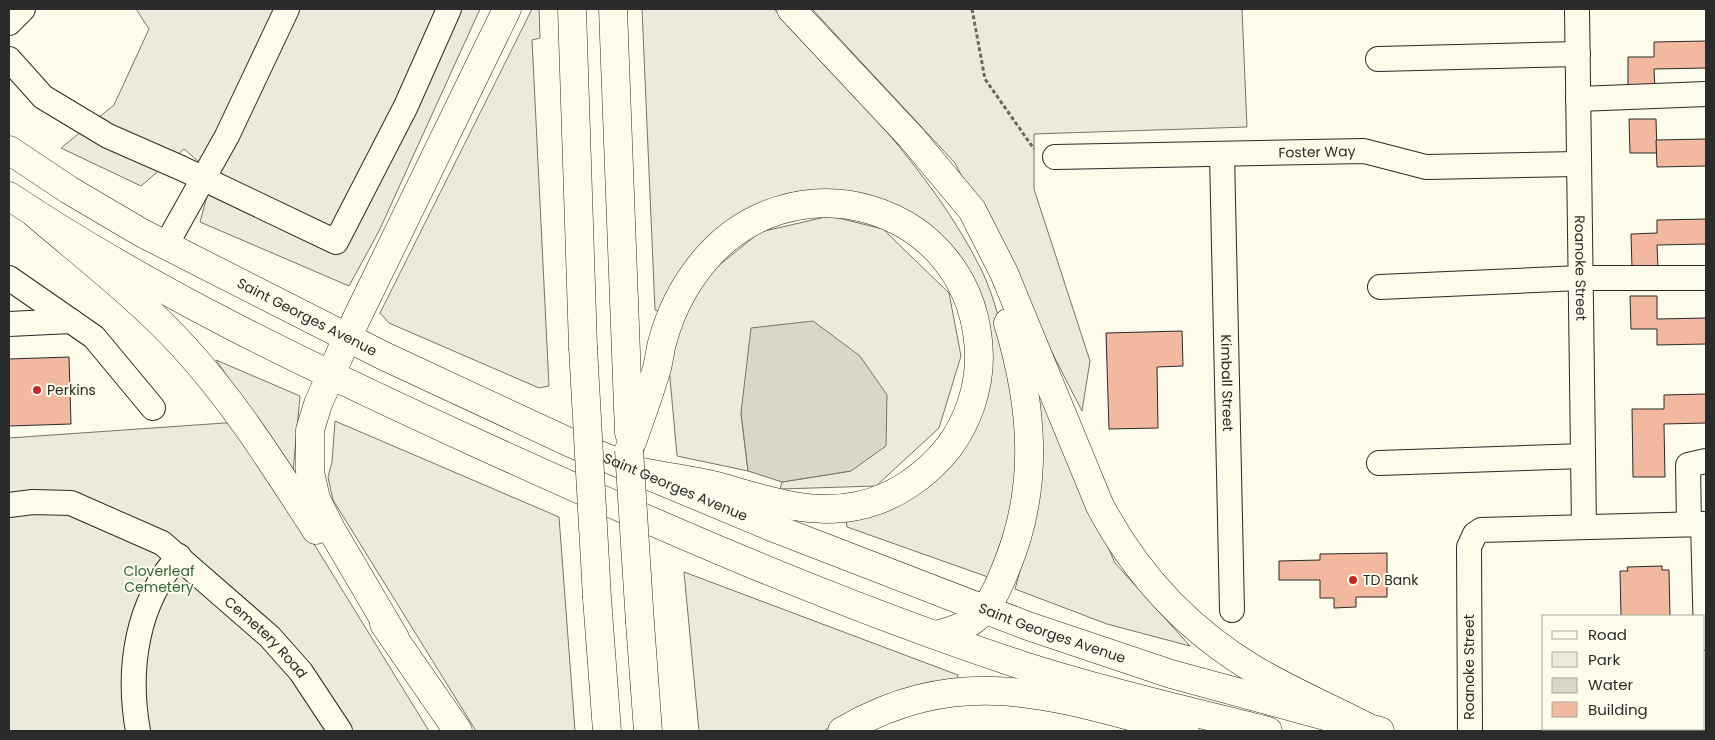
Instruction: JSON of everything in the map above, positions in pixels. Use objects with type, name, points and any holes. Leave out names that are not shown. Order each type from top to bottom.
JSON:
[{"type":"main road","points":[[458,731],[395,638],[327,522],[312,486],[309,455],[310,430],[347,338],[507,9]]},
{"type":"main road","points":[[572,9],[583,347],[597,598],[607,731]]},
{"type":"main road","points":[[613,9],[626,365],[636,461],[640,623],[648,731]]},
{"type":"main road","points":[[791,9],[912,137],[972,210],[994,252],[1100,506],[1120,541],[1143,573],[1184,617],[1235,657],[1273,680],[1374,729]]},
{"type":"main road","name":"Saint Georges Avenue","points":[[9,150],[69,190],[166,245],[347,338],[573,444],[636,461],[783,532],[984,610],[1171,674],[1374,729]]},
{"type":"main road","points":[[936,635],[970,622],[984,610],[999,586],[1019,534],[1030,479],[1029,421],[1018,357],[998,292],[944,178]]},
{"type":"main road","points":[[9,196],[124,268],[238,330],[417,416],[632,513],[807,586],[936,635],[1090,686],[1268,731]]},
{"type":"main road","points":[[823,202],[853,205],[880,212],[908,227],[932,247],[961,282],[976,321],[979,366],[974,396],[968,413],[953,441],[919,477],[889,495],[874,502],[840,508],[804,509],[762,501],[636,461],[662,342],[673,311],[689,281],[709,255],[733,235],[763,217],[792,207],[823,202]]},
{"type":"main road","points":[[33,212],[140,305],[195,359],[229,402],[347,577],[395,638]]},
{"type":"main road","points":[[238,330],[268,332],[284,328],[295,320],[298,312]]},
{"type":"main road","points":[[842,731],[871,715],[906,702],[940,693],[978,689],[1015,690],[1060,697],[1185,731]]},
{"type":"street","points":[[9,23],[23,9]]},
{"type":"street","points":[[166,245],[227,136],[287,9]]},
{"type":"street","points":[[9,59],[43,97],[108,136],[202,178],[336,242],[406,106],[450,9]]},
{"type":"street","name":"Roanoke Street","points":[[1577,9],[1584,527]]},
{"type":"street","points":[[1378,59],[1578,54]]},
{"type":"street","points":[[1578,99],[1706,94]]},
{"type":"street","name":"Foster Way","points":[[1055,157],[1364,151],[1426,167],[1578,164]]},
{"type":"street","name":"Kimball Street","points":[[1222,154],[1232,610]]},
{"type":"street","points":[[9,278],[94,337],[153,408]]},
{"type":"street","points":[[1380,287],[1580,278],[1706,278]]},
{"type":"street","points":[[9,324],[71,321]]},
{"type":"street","points":[[1379,463],[1583,456]]},
{"type":"street","points":[[1706,461],[1688,465],[1689,524],[1703,524],[1706,638]]},
{"type":"street","name":"Cemetery Road","points":[[9,505],[33,502],[71,503],[162,542],[270,638],[301,672],[340,731]]},
{"type":"street","name":"Roanoke Street","points":[[1470,731],[1469,548],[1471,540],[1481,530],[1689,524]]},
{"type":"street","points":[[138,731],[134,675],[138,638],[144,614],[163,573],[179,556]]},
{"type":"path","points":[[972,9],[985,79],[1037,154],[1055,157]]},
{"type":"green space","points":[[136,9],[480,9],[379,231],[349,286],[200,222],[213,174],[184,149],[141,186],[61,148],[114,105],[149,29]]},
{"type":"green space","points":[[532,9],[539,9],[540,38],[532,40],[549,386],[539,388],[389,323],[380,313]]},
{"type":"green space","points":[[642,9],[774,9],[859,100],[913,164],[961,232],[981,269],[995,304],[1005,344],[1014,404],[1017,460],[1016,486],[1006,526],[988,577],[847,527],[846,520],[939,476],[984,317],[877,199],[838,193],[797,194],[660,311],[655,310]]},
{"type":"green space","points":[[812,9],[1242,9],[1247,127],[1034,134],[1034,189],[1090,361],[1082,411],[955,163]]},
{"type":"green space","points":[[830,216],[883,229],[949,293],[961,356],[939,428],[876,486],[780,489],[782,482],[851,471],[741,413],[748,471],[677,456],[669,367],[682,321],[707,275],[760,232]]},
{"type":"green space","points":[[216,360],[300,396],[293,472]]},
{"type":"green space","points":[[1035,380],[1115,563],[1190,646],[1107,624],[1015,589],[1039,502],[1041,443]]},
{"type":"green space","points":[[335,421],[559,517],[575,731],[476,731],[333,500],[328,477],[332,462]]},
{"type":"green space","name":"Cloverleaf Cemetery","points":[[239,422],[429,731],[9,731],[9,438]]},
{"type":"green space","points":[[684,572],[958,675],[957,680],[833,724],[824,731],[699,731]]},
{"type":"water","points":[[813,321],[860,356],[887,395],[886,446],[851,471],[782,482],[748,471],[741,413],[751,328]]},
{"type":"building","points":[[1706,41],[1706,68],[1654,69],[1655,90],[1628,91],[1628,57],[1654,57],[1654,42]]},
{"type":"building","points":[[1629,119],[1656,119],[1657,153],[1630,153]]},
{"type":"building","points":[[1706,139],[1706,166],[1657,167],[1656,140]]},
{"type":"building","points":[[1706,219],[1706,244],[1657,245],[1658,268],[1632,268],[1631,234],[1657,233],[1657,220]]},
{"type":"building","points":[[1630,296],[1657,296],[1657,319],[1706,318],[1706,344],[1657,345],[1657,329],[1631,329]]},
{"type":"building","points":[[1182,331],[1183,366],[1157,367],[1158,428],[1109,429],[1106,333]]},
{"type":"building","points":[[69,357],[71,424],[9,426],[9,359]]},
{"type":"building","points":[[1706,394],[1706,423],[1664,424],[1665,477],[1633,477],[1632,409],[1664,409],[1664,395]]},
{"type":"building","name":"TD Bank","points":[[1387,553],[1387,597],[1356,597],[1356,607],[1334,608],[1334,598],[1320,598],[1320,580],[1279,580],[1279,561],[1320,560],[1320,554]]},
{"type":"building","points":[[1662,566],[1662,570],[1669,570],[1670,615],[1621,615],[1620,571],[1628,571],[1627,567]]},
{"type":"building","points":[[1631,730],[1665,730],[1665,731]]},
{"type":"place","name":"Perkins","points":[[37,390]]},
{"type":"place","name":"TD Bank","points":[[1353,580]]}]
